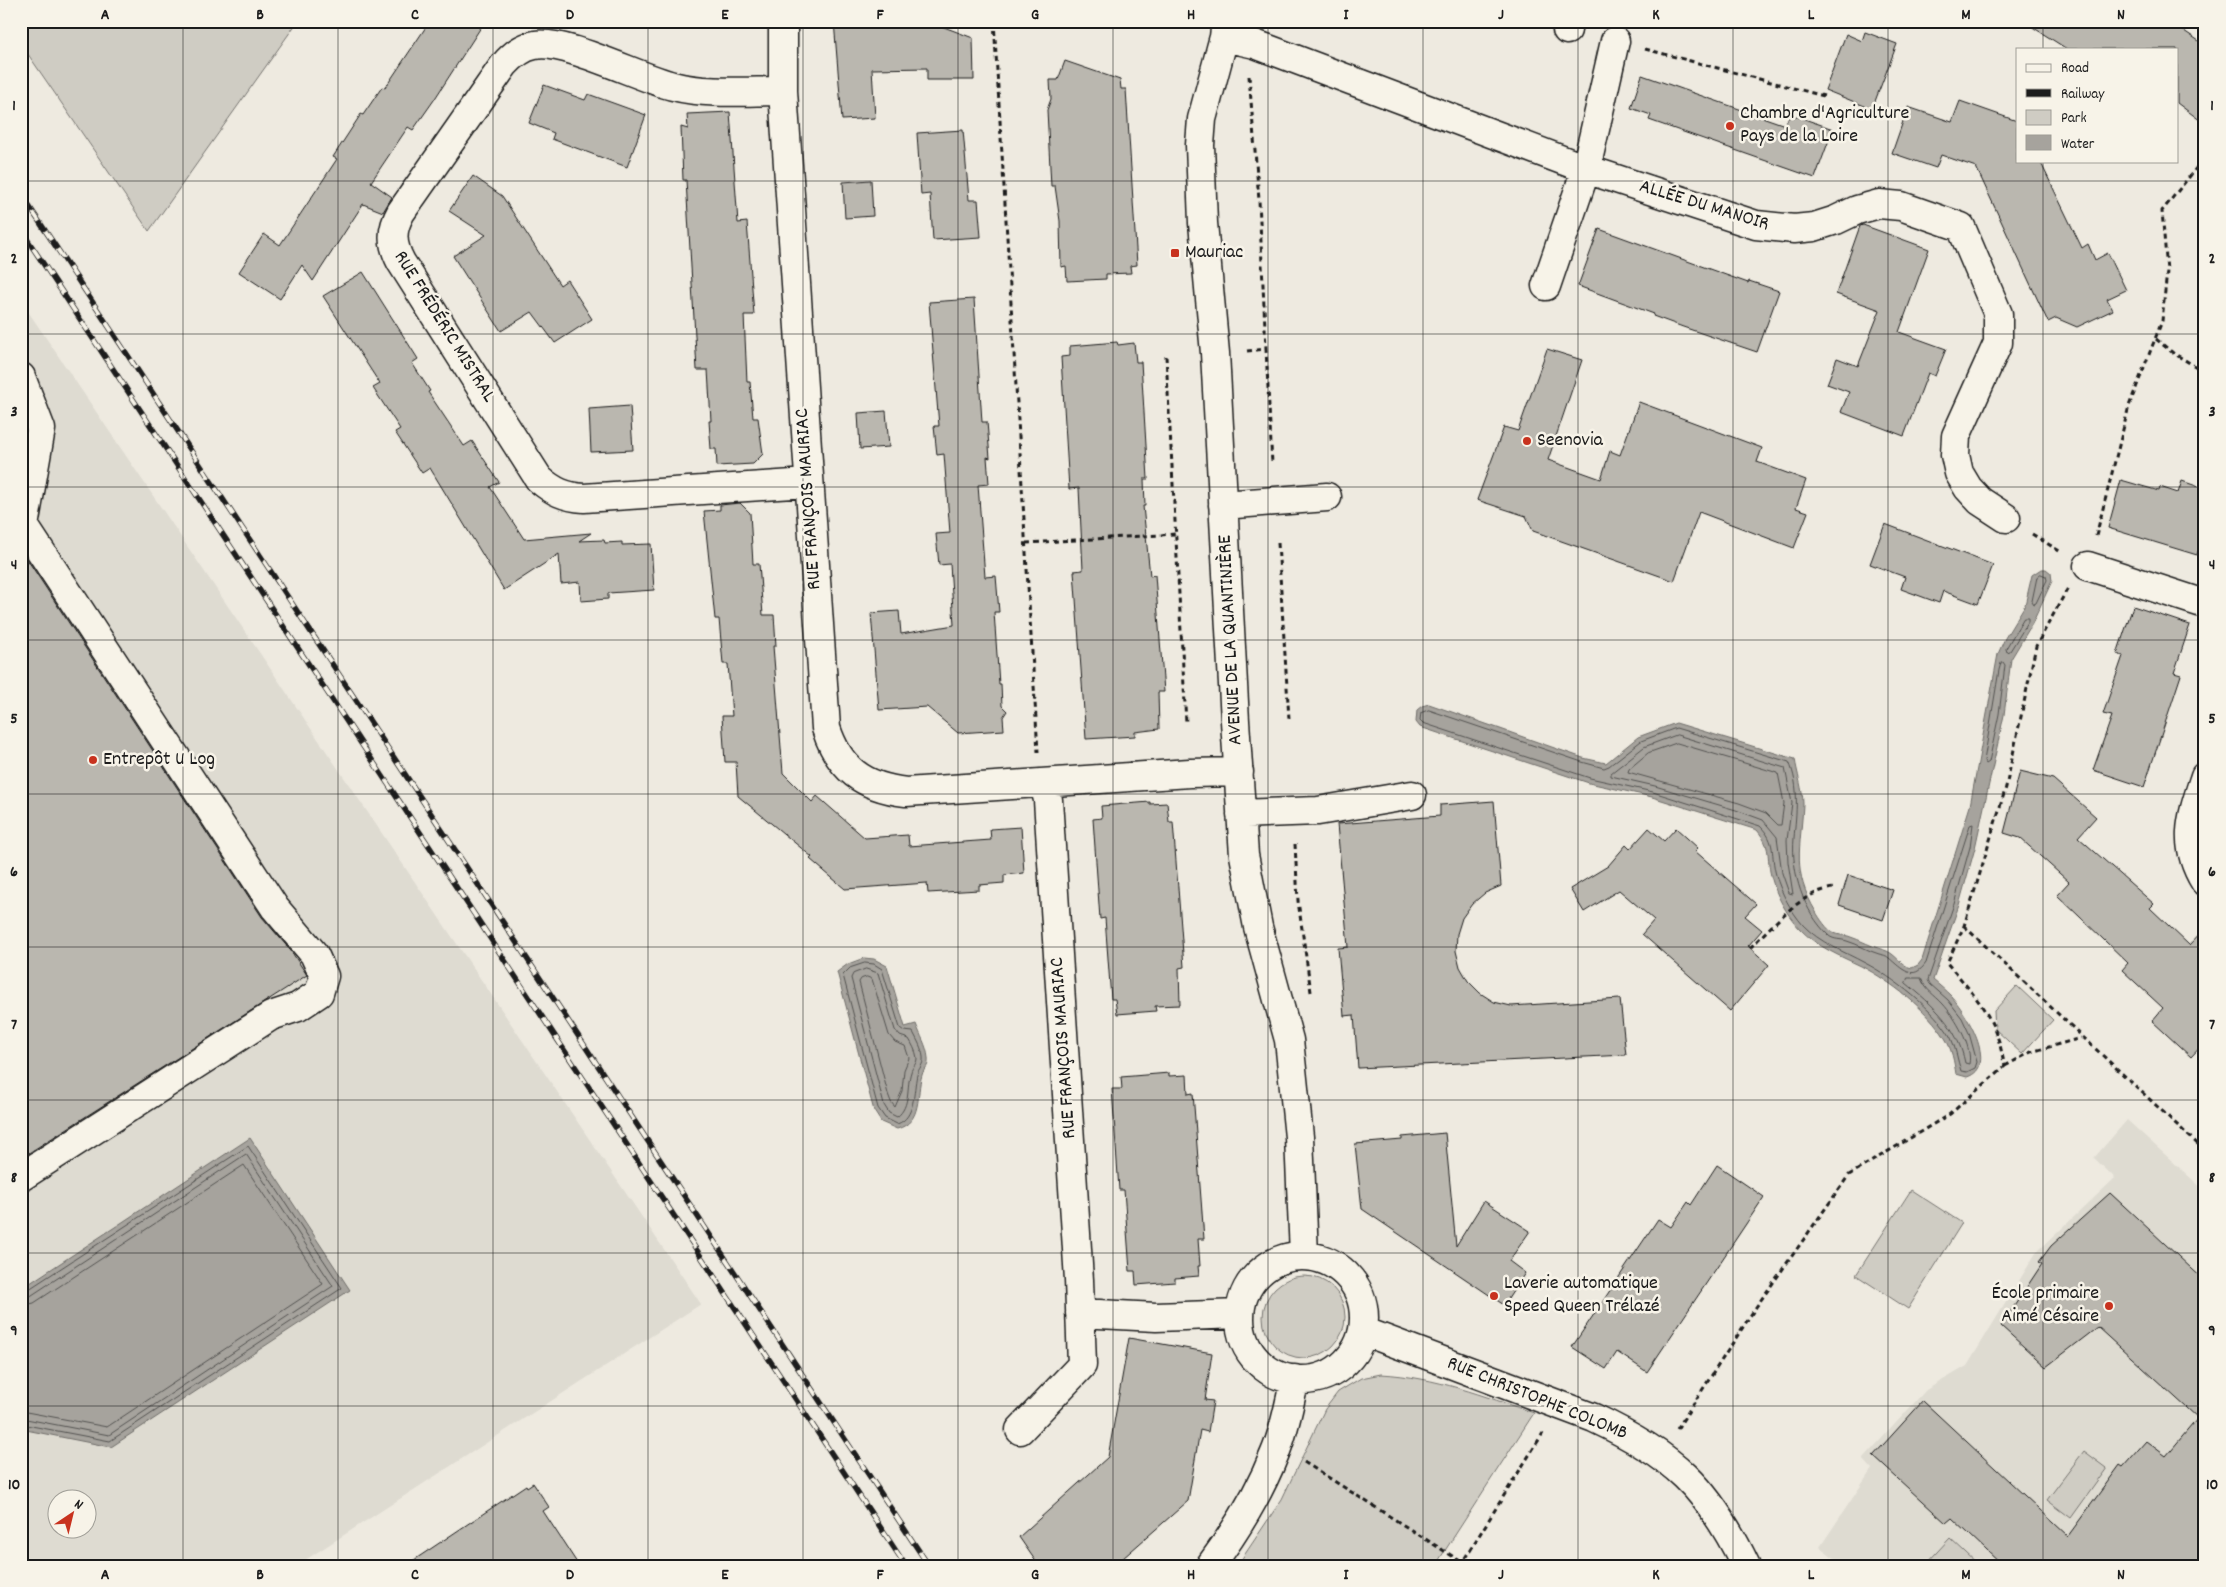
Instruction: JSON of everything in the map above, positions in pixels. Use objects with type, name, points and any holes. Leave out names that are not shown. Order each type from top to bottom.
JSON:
[{"type":"street","name":"RUE FRANÇOIS MAURIAC","points":[[783,21],[783,91],[808,483],[826,728],[831,746],[854,774],[870,784],[888,790],[906,792],[1190,773],[1239,772]]},
{"type":"street","points":[[1225,29],[1255,44],[1586,169]]},
{"type":"street","name":"AVENUE DE LA QUANTINIÈRE","points":[[1225,29],[1202,119],[1200,146],[1203,223],[1215,354],[1241,814],[1244,855],[1258,927],[1289,1040],[1300,1137],[1304,1255]]},
{"type":"street","points":[[1546,286],[1586,169],[1615,41]]},
{"type":"street","name":"RUE FRÉDÉRIC MISTRAL","points":[[783,91],[695,90],[672,86],[559,46],[535,44],[523,48],[504,65],[401,212],[394,224],[392,238],[395,251],[539,479],[550,488],[562,495],[584,498],[808,483]]},
{"type":"street","name":"ALLÉE DU MANOIR","points":[[1586,169],[1756,225],[1775,228],[1814,227],[1836,220],[1857,210],[1879,204],[1900,206],[1961,227],[1998,314],[1998,343],[1956,436],[1955,455],[1960,474],[1968,488],[1980,501],[2006,518]]},
{"type":"street","points":[[21,377],[41,429],[23,524],[275,908],[314,954],[324,976],[319,993],[298,1007],[271,1016],[21,1177]]},
{"type":"street","points":[[1224,505],[1327,497]]},
{"type":"street","points":[[2085,564],[2205,604]]},
{"type":"street","points":[[2205,776],[2191,817],[2190,838],[2194,858],[2205,882]]},
{"type":"street","name":"RUE FRANÇOIS MAURIAC","points":[[1020,1430],[1082,1365],[1048,800],[1044,783]]},
{"type":"street","points":[[1241,814],[1318,811],[1412,795]]},
{"type":"street","points":[[1304,1255],[1335,1265],[1351,1280],[1361,1299],[1363,1331],[1351,1355],[1338,1368],[1322,1376],[1295,1379],[1268,1370],[1255,1358],[1242,1333],[1240,1314],[1247,1289],[1263,1269],[1278,1260],[1304,1255]]},
{"type":"street","points":[[1080,1313],[1156,1317],[1240,1314]]},
{"type":"street","name":"RUE CHRISTOPHE COLOMB","points":[[1363,1331],[1594,1418],[1663,1455],[1702,1492],[1715,1510],[1746,1566]]},
{"type":"street","points":[[1210,1566],[1243,1519],[1268,1470],[1284,1427],[1295,1379]]},
{"type":"path","points":[[994,21],[1038,756]]},
{"type":"path","points":[[1525,21],[1568,26]]},
{"type":"path","points":[[1615,41],[1824,96]]},
{"type":"path","points":[[1255,44],[1249,75],[1258,200],[1272,464]]},
{"type":"path","points":[[2004,1066],[1997,1035],[1975,996],[1947,963],[1964,926],[2006,787],[2036,646],[2085,564],[2098,533],[2129,406],[2162,321],[2167,271],[2162,211],[2205,157]]},
{"type":"path","points":[[2156,339],[2174,353],[2205,372]]},
{"type":"path","points":[[1238,352],[1266,350]]},
{"type":"path","points":[[1166,356],[1186,723]]},
{"type":"path","points":[[2006,518],[2085,564]]},
{"type":"path","points":[[1026,543],[1176,534]]},
{"type":"path","points":[[1278,544],[1289,719]]},
{"type":"path","points":[[1295,843],[1298,900],[1312,998]]},
{"type":"path","points":[[1750,948],[1780,916],[1818,891],[1834,888]]},
{"type":"path","points":[[1964,926],[2205,1151]]},
{"type":"path","points":[[1674,1434],[1756,1307],[1848,1175],[1950,1114],[2004,1066],[2031,1052],[2082,1038]]},
{"type":"path","points":[[1461,1564],[1545,1429]]},
{"type":"path","points":[[1301,1460],[1461,1564],[1468,1566]]},
{"type":"shaded area","points":[[21,301],[701,1304],[296,1566],[21,1566]]},
{"type":"shaded area","points":[[2127,1120],[2205,1191],[2205,1566],[1845,1566],[1820,1547],[1872,1469],[1863,1459],[1926,1390],[1967,1366],[2036,1253],[2115,1178],[2094,1158]]},
{"type":"green space","points":[[21,21],[298,21],[149,231],[21,44]]},
{"type":"green space","points":[[2017,986],[2053,1020],[2022,1054],[1995,1029],[1994,1011]]},
{"type":"green space","points":[[1911,1190],[1962,1223],[1908,1309],[1856,1275]]},
{"type":"green space","points":[[1296,1276],[1312,1276],[1327,1283],[1338,1294],[1345,1309],[1342,1333],[1333,1346],[1312,1358],[1296,1358],[1281,1351],[1270,1340],[1263,1325],[1263,1309],[1270,1294],[1281,1283]]},
{"type":"green space","points":[[1381,1374],[1440,1383],[1534,1413],[1435,1566],[1237,1566],[1282,1499],[1325,1409],[1338,1392],[1361,1378]]},
{"type":"green space","points":[[2084,1451],[2107,1468],[2071,1518],[2047,1500]]},
{"type":"green space","points":[[1950,1538],[1980,1566],[1924,1566]]},
{"type":"water","points":[[2041,569],[2046,569],[2051,573],[2052,581],[2032,624],[2011,659],[2004,715],[1975,848],[1959,905],[1933,980],[1957,1003],[1977,1038],[1980,1062],[1976,1071],[1967,1077],[1956,1074],[1947,1042],[1938,1027],[1908,997],[1872,972],[1814,941],[1800,929],[1782,904],[1771,876],[1767,847],[1757,830],[1652,797],[1589,783],[1420,727],[1416,722],[1417,710],[1429,704],[1583,758],[1606,763],[1638,737],[1676,723],[1795,759],[1803,804],[1799,859],[1800,871],[1808,897],[1816,912],[1833,933],[1848,936],[1888,952],[1904,965],[1912,968],[1922,960],[1970,806],[1998,654],[2005,638],[2025,605],[2032,575]]},
{"type":"water","points":[[864,958],[874,959],[887,966],[905,1027],[916,1024],[928,1058],[928,1064],[920,1082],[915,1114],[905,1125],[897,1129],[881,1122],[874,1111],[837,972],[848,964]]},
{"type":"water","points":[[250,1138],[350,1290],[111,1447],[21,1429],[21,1289]]},
{"type":"building","points":[[430,21],[485,21],[413,130],[408,127],[371,182],[392,197],[383,212],[363,204],[313,281],[302,265],[280,299],[239,272],[264,234],[280,245],[337,159],[333,157],[361,114],[363,115],[382,87],[385,88]]},
{"type":"building","points":[[834,21],[928,21],[973,38],[974,80],[927,80],[927,68],[872,69],[875,118],[842,120]]},
{"type":"building","points":[[2023,21],[2169,21],[2205,45],[2205,124],[2178,104],[2178,48],[2065,48]]},
{"type":"building","points":[[1865,32],[1897,44],[1872,109],[1825,90],[1846,34],[1862,41]]},
{"type":"building","points":[[1065,61],[1120,80],[1121,89],[1126,89],[1137,265],[1130,266],[1131,273],[1106,274],[1106,279],[1067,281],[1066,266],[1061,267],[1060,221],[1055,186],[1051,186],[1047,110],[1051,99],[1050,80],[1058,80]]},
{"type":"building","points":[[1642,75],[1785,125],[1790,114],[1833,129],[1815,178],[1649,120],[1651,115],[1631,108]]},
{"type":"building","points":[[544,85],[585,100],[588,94],[646,115],[627,167],[552,139],[554,133],[529,123]]},
{"type":"building","points":[[1960,101],[2016,121],[2016,162],[2040,162],[2082,248],[2088,244],[2095,260],[2108,253],[2126,290],[2107,299],[2113,310],[2077,327],[2056,318],[2048,322],[1976,167],[1941,155],[1936,168],[1892,153],[1908,107],[1952,122]]},
{"type":"building","points":[[730,112],[738,223],[747,222],[754,315],[744,315],[747,382],[750,382],[753,418],[758,418],[763,454],[753,464],[717,466],[716,449],[711,449],[708,370],[697,370],[686,180],[683,180],[681,127],[688,129],[687,114]]},
{"type":"building","points":[[963,130],[969,200],[978,200],[981,237],[933,240],[930,194],[921,195],[917,133]]},
{"type":"building","points":[[473,176],[502,196],[560,285],[567,280],[592,319],[555,343],[532,312],[501,331],[453,256],[486,235],[449,211]]},
{"type":"building","points":[[871,180],[873,216],[845,218],[843,182]]},
{"type":"building","points":[[1863,225],[1929,249],[1899,332],[1946,349],[1935,376],[1928,373],[1904,436],[1841,412],[1849,392],[1827,384],[1837,358],[1858,366],[1880,310],[1836,294],[1860,226]]},
{"type":"building","points":[[1599,229],[1748,283],[1749,281],[1779,291],[1757,352],[1653,316],[1654,314],[1578,286]]},
{"type":"building","points":[[363,272],[418,359],[412,363],[430,391],[428,392],[464,446],[472,441],[499,482],[490,487],[524,539],[591,533],[579,541],[604,540],[605,543],[622,542],[622,545],[651,544],[654,590],[608,593],[608,599],[581,601],[580,582],[561,584],[559,554],[504,590],[430,468],[422,473],[395,432],[400,429],[373,388],[380,384],[323,296]]},
{"type":"building","points":[[974,299],[982,422],[987,422],[990,458],[987,457],[989,484],[978,485],[985,577],[996,576],[999,612],[994,612],[999,684],[1001,684],[1002,706],[1007,711],[1003,717],[1004,730],[958,733],[927,707],[879,710],[871,613],[899,611],[901,634],[954,625],[950,564],[939,565],[936,534],[950,533],[944,454],[937,455],[934,426],[939,426],[929,302]]},
{"type":"building","points":[[1117,342],[1118,345],[1134,343],[1136,362],[1141,362],[1148,479],[1144,479],[1145,506],[1143,506],[1150,576],[1155,575],[1164,692],[1158,692],[1159,729],[1135,732],[1135,736],[1086,739],[1074,571],[1083,570],[1079,488],[1069,489],[1061,357],[1070,356],[1070,346]]},
{"type":"building","points":[[1547,349],[1582,360],[1548,460],[1601,479],[1610,451],[1620,455],[1639,402],[1762,448],[1757,462],[1806,480],[1796,508],[1808,512],[1794,548],[1699,512],[1674,581],[1533,531],[1526,516],[1477,500],[1504,427],[1518,431]]},
{"type":"building","points":[[630,406],[633,450],[591,452],[589,409]]},
{"type":"building","points":[[886,411],[889,447],[860,449],[858,413]]},
{"type":"building","points":[[2121,480],[2159,491],[2160,487],[2178,493],[2182,481],[2205,489],[2205,554],[2198,551],[2197,555],[2108,528]]},
{"type":"building","points":[[740,503],[750,513],[753,564],[759,564],[763,615],[774,615],[776,646],[773,646],[783,773],[812,802],[817,796],[865,838],[908,835],[909,846],[991,840],[990,829],[1021,827],[1024,873],[1004,875],[1004,883],[979,885],[979,890],[928,893],[927,883],[845,889],[810,859],[812,857],[738,796],[736,762],[725,762],[722,716],[732,716],[728,664],[723,664],[719,619],[715,619],[704,511],[720,510],[720,505]]},
{"type":"building","points":[[1885,524],[1993,565],[1978,604],[1943,591],[1939,603],[1901,589],[1905,577],[1870,564]]},
{"type":"building","name":"Entrepôt U Log","points":[[21,550],[262,917],[291,951],[307,975],[21,1158]]},
{"type":"building","points":[[2133,606],[2190,625],[2174,673],[2181,675],[2144,787],[2093,770],[2112,716],[2103,714],[2123,656],[2117,654]]},
{"type":"building","points":[[2020,771],[2053,779],[2096,817],[2078,837],[2154,904],[2150,908],[2189,945],[2205,928],[2205,1042],[2191,1057],[2152,1021],[2163,1008],[2122,970],[2128,963],[2057,895],[2069,882],[2020,838],[2004,833]]},
{"type":"building","points":[[1494,801],[1501,886],[1485,893],[1472,904],[1462,918],[1457,934],[1456,951],[1460,967],[1468,981],[1480,993],[1494,1002],[1511,1006],[1620,999],[1626,1055],[1358,1068],[1354,1015],[1344,1016],[1338,948],[1348,947],[1337,824],[1440,816],[1440,805]]},
{"type":"building","points":[[1150,802],[1150,804],[1167,803],[1169,822],[1173,822],[1184,967],[1179,968],[1180,1005],[1155,1006],[1156,1011],[1117,1014],[1115,999],[1111,999],[1105,918],[1100,919],[1093,819],[1102,818],[1101,806]]},
{"type":"building","points":[[1649,828],[1664,841],[1676,828],[1698,848],[1695,851],[1756,904],[1745,916],[1762,930],[1748,946],[1769,965],[1730,1011],[1642,934],[1654,920],[1619,890],[1584,912],[1570,889],[1608,866],[1626,845],[1630,849]]},
{"type":"building","points":[[1848,875],[1893,890],[1883,920],[1839,905]]},
{"type":"building","points":[[1169,1073],[1169,1076],[1187,1075],[1188,1094],[1193,1093],[1204,1239],[1198,1239],[1199,1276],[1175,1278],[1175,1282],[1136,1285],[1135,1271],[1130,1271],[1124,1190],[1119,1190],[1112,1089],[1122,1089],[1121,1077]]},
{"type":"building","points":[[1445,1133],[1456,1246],[1484,1201],[1530,1231],[1509,1261],[1525,1273],[1504,1305],[1362,1209],[1355,1144],[1402,1140],[1402,1137]]},
{"type":"building","points":[[1717,1165],[1764,1197],[1647,1372],[1617,1352],[1606,1369],[1572,1347],[1658,1219],[1671,1227],[1688,1202],[1691,1205]]},
{"type":"building","points":[[2110,1193],[2205,1281],[2205,1566],[2003,1566],[1952,1518],[1946,1523],[1873,1456],[1923,1401],[2068,1536],[2120,1465],[2123,1467],[2146,1441],[2166,1456],[2198,1418],[2098,1327],[2046,1367],[2001,1326],[2042,1264],[2039,1262],[2051,1246]]},
{"type":"building","points":[[1129,1338],[1212,1353],[1205,1400],[1213,1401],[1208,1432],[1200,1430],[1188,1501],[1114,1566],[1039,1566],[1019,1537],[1108,1457]]},
{"type":"building","points":[[533,1483],[549,1507],[543,1511],[579,1566],[405,1566],[526,1485],[527,1487]]},
{"type":"railway","points":[[21,194],[929,1566]]},
{"type":"railway","points":[[21,230],[906,1566]]},
{"type":"place","name":"Chambre d'Agriculture Pays de la Loire","points":[[1730,126]]},
{"type":"place","name":"Mauriac","points":[[1175,253]]},
{"type":"place","name":"Seenovia","points":[[1527,441]]},
{"type":"place","name":"Entrepôt U Log","points":[[93,760]]},
{"type":"place","name":"Laverie automatique Speed Queen Trélazé","points":[[1494,1296]]},
{"type":"place","name":"École primaire Aimé Césaire","points":[[2109,1306]]}]
